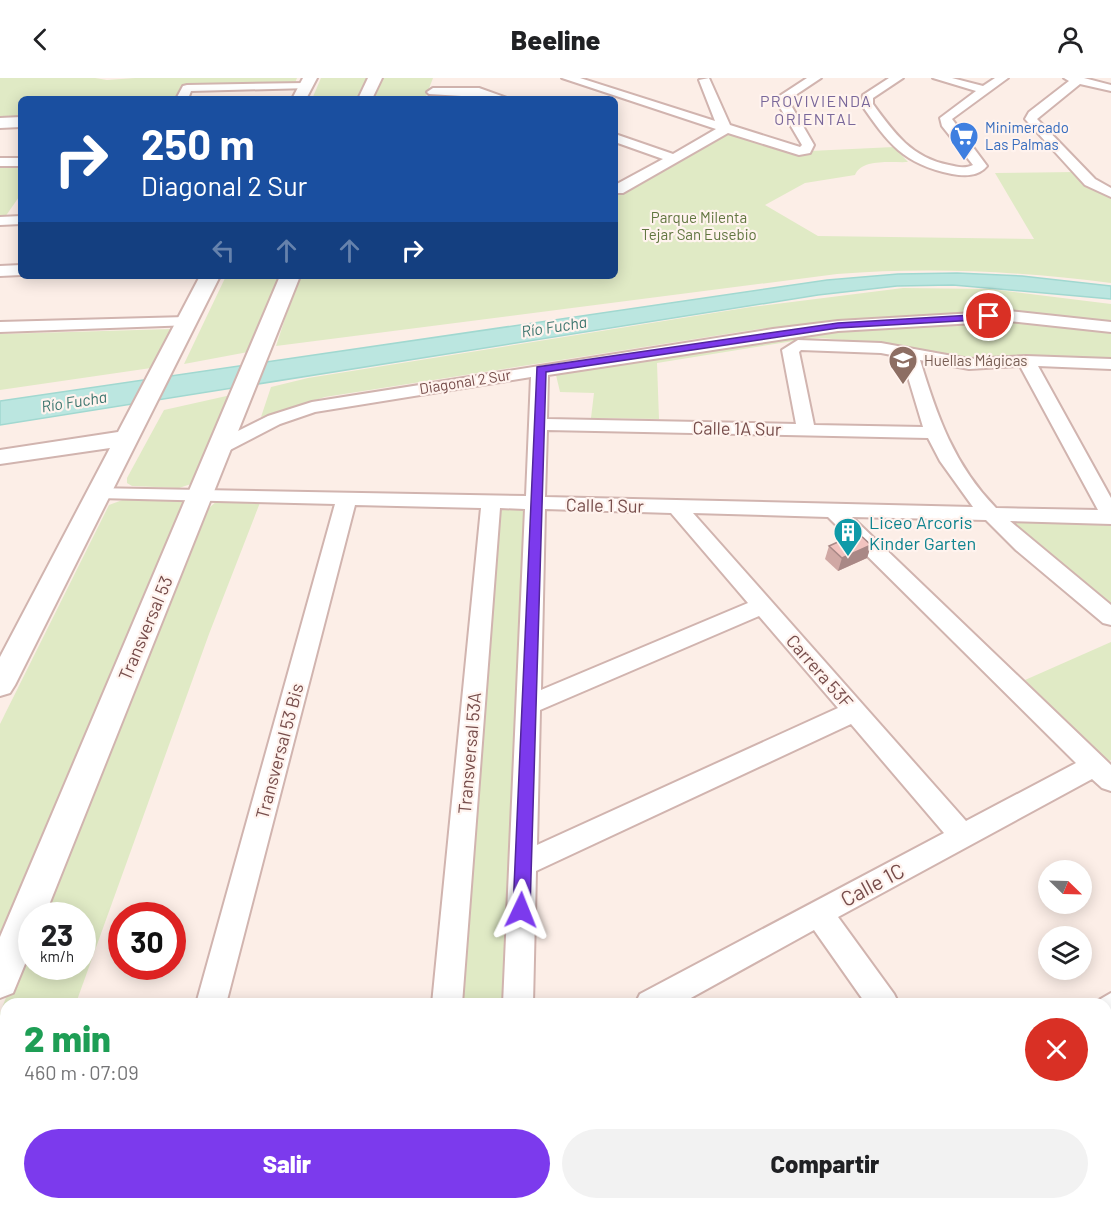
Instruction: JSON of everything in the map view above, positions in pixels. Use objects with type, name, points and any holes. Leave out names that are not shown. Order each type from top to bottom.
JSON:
[{"type":"street","points":[[366,96],[375,78]]},
{"type":"street","points":[[437,78],[432,96],[484,93],[494,96]]},
{"type":"street","points":[[568,78],[793,150],[808,148],[781,99],[815,78]]},
{"type":"street","points":[[897,78],[867,97],[865,101],[909,157],[935,166],[964,171],[978,169],[978,162],[945,121],[948,114],[1002,78]]},
{"type":"street","points":[[939,78],[984,90]]},
{"type":"street","points":[[704,79],[725,129]]},
{"type":"street","points":[[1111,88],[1074,79],[1031,119],[1094,185],[1111,193]]},
{"type":"street","points":[[185,94],[305,88]]},
{"type":"street","points":[[0,123],[18,122]]},
{"type":"street","points":[[618,188],[725,129]]},
{"type":"street","points":[[618,139],[673,158]]},
{"type":"street","points":[[0,162],[18,162]]},
{"type":"street","points":[[0,271],[18,270]]},
{"type":"street","points":[[0,685],[208,279]]},
{"type":"street","name":"Transversal 53","points":[[0,980],[289,279]]},
{"type":"street","name":"Diagonal 2 Sur","points":[[221,447],[274,420],[312,407],[540,370],[838,326],[1009,316],[1111,327]]},
{"type":"street","points":[[0,327],[186,322]]},
{"type":"street","points":[[806,430],[790,350],[798,345],[808,343],[881,348],[969,364],[1026,361],[1111,364]]},
{"type":"street","points":[[909,353],[934,433],[972,495],[1111,617]]},
{"type":"street","points":[[1026,361],[1111,516]]},
{"type":"street","points":[[518,998],[540,370]]},
{"type":"street","name":"Calle 1A Sur","points":[[539,424],[934,433]]},
{"type":"street","points":[[0,457],[127,438]]},
{"type":"street","name":"Calle 1 Sur","points":[[99,492],[1111,516]]},
{"type":"street","name":"Transversal 53 Bis","points":[[213,998],[347,498]]},
{"type":"street","name":"Transversal 53A","points":[[448,998],[490,502]]},
{"type":"street","name":"Carrera 53F","points":[[676,506],[963,836]]},
{"type":"street","points":[[833,510],[1103,773]]},
{"type":"street","points":[[528,705],[763,606]]},
{"type":"street","points":[[523,864],[855,711]]},
{"type":"street","name":"Calle 1C","points":[[661,998],[963,836],[1103,773]]},
{"type":"street","points":[[818,913],[880,998]]},
{"type":"green space","points":[[0,78],[107,80],[297,78],[295,83],[183,86],[178,96],[18,96],[18,120],[0,120]]},
{"type":"green space","points":[[321,78],[369,78],[360,96],[313,96]]},
{"type":"green space","points":[[381,78],[433,78],[426,96],[373,96]]},
{"type":"green space","name":"Parque Milenta Tejar San Eusebio","points":[[729,133],[789,152],[894,147],[908,162],[871,164],[864,166],[855,175],[805,183],[765,205],[818,236],[1034,239],[995,173],[1076,172],[1089,187],[1111,196],[1111,283],[974,271],[837,274],[276,346],[298,279],[618,279],[618,195]]},
{"type":"green space","points":[[18,167],[18,198],[5,217],[0,217],[0,168]]},
{"type":"green space","points":[[225,279],[279,279],[258,343],[251,344],[248,352],[184,364]]},
{"type":"green space","points":[[903,288],[990,289],[1111,304],[1111,321],[1041,313],[989,311],[863,319],[759,329],[325,397],[261,417],[271,387],[308,378],[751,307]]},
{"type":"green space","points":[[1016,322],[1111,332],[1111,361],[949,357],[868,342],[821,338],[800,340],[657,363],[659,419],[591,418],[594,393],[560,392],[556,375],[818,333]]},
{"type":"green space","points":[[172,329],[151,368],[0,390],[0,334]]},
{"type":"green space","points":[[231,395],[194,483],[179,488],[132,486],[127,483],[127,478],[164,410]]},
{"type":"green space","points":[[133,496],[172,498],[182,502],[185,508],[0,944],[0,724],[109,505]]},
{"type":"green space","points":[[261,500],[209,634],[112,902],[108,902],[108,914],[96,948],[96,902],[44,902],[202,514],[217,501]]},
{"type":"green space","points":[[498,509],[528,510],[504,998],[461,998]]},
{"type":"green space","points":[[1013,522],[1111,524],[1111,604]]},
{"type":"green space","points":[[1111,642],[1111,760],[1108,762],[1025,680]]},
{"type":"green space","points":[[18,967],[18,980],[84,980],[78,998],[6,998]]},
{"type":"water","name":"Río Fucha","points":[[957,273],[1022,276],[1111,286],[1111,299],[953,285],[897,286],[818,295],[0,425],[0,401],[827,280],[898,274]]},
{"type":"building","points":[[858,533],[871,545],[842,558],[829,546]]},
{"type":"place","name":"Minimercado Las Palmas","points":[[964,162]]},
{"type":"place","name":"Huellas Mágicas","points":[[903,386]]},
{"type":"place","name":"Liceo Arcoris Kinder Garten","points":[[848,558]]},
{"type":"district","name":"PROVIVIENDA ORIENTAL","points":[[816,109]]},
{"type":"route","points":[[521,910],[540,370],[838,326],[989,316]]}]
